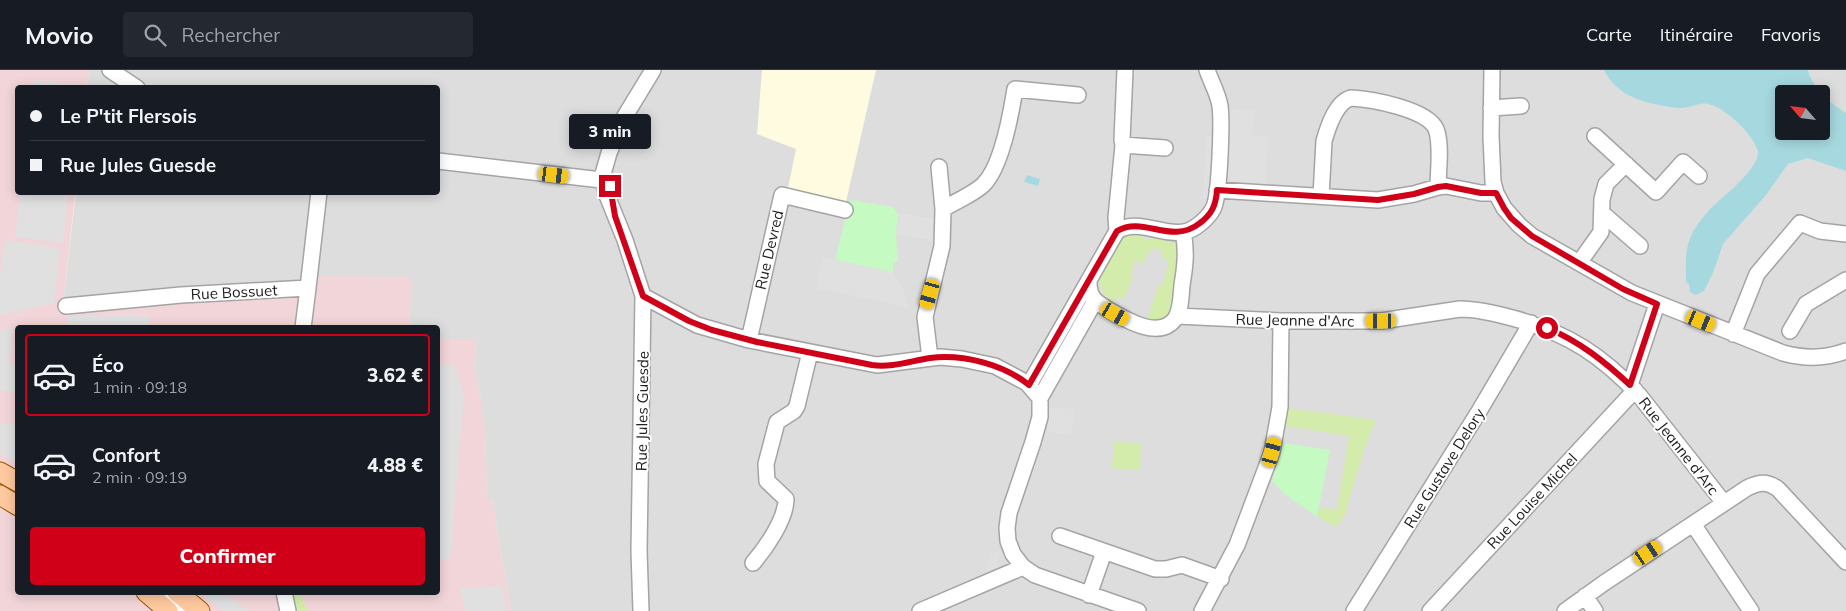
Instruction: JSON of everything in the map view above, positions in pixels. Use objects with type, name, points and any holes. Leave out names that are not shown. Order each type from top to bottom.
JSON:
[{"type":"main road","points":[[0,472],[15,480]]},
{"type":"main road","points":[[0,496],[15,504]]},
{"type":"main road","points":[[149,595],[168,611]]},
{"type":"main road","points":[[181,595],[200,611]]},
{"type":"street","points":[[110,70],[132,85]]},
{"type":"street","name":"Rue Jules Guesde","points":[[641,611],[639,551],[643,296],[615,216],[607,181],[602,174],[622,121],[653,70]]},
{"type":"street","name":"Rue Jules Guesde","points":[[607,181],[626,130],[662,70]]},
{"type":"street","points":[[1117,231],[1116,218],[1123,145],[1125,70]]},
{"type":"street","points":[[1029,385],[1117,231],[1133,226],[1183,232],[1197,225],[1210,214],[1216,203],[1220,113],[1217,96],[1207,70]]},
{"type":"street","points":[[1492,70],[1492,164],[1496,193],[1504,208],[1532,236],[1632,293],[1783,353],[1799,357],[1825,357],[1846,351]]},
{"type":"street","points":[[943,209],[978,189],[991,174],[1011,114],[1015,89],[1078,95]]},
{"type":"street","points":[[1321,196],[1326,132],[1339,107],[1347,99],[1351,98],[1391,104],[1421,116],[1433,124],[1438,144],[1438,187]]},
{"type":"street","points":[[1491,108],[1520,106]]},
{"type":"street","points":[[1595,136],[1656,192],[1683,162],[1699,176]]},
{"type":"street","points":[[1123,145],[1165,148]]},
{"type":"street","points":[[440,161],[607,181]]},
{"type":"street","points":[[1579,263],[1602,232],[1602,199],[1606,184],[1626,164]]},
{"type":"street","points":[[930,358],[925,317],[941,254],[943,209],[939,167]]},
{"type":"street","points":[[1217,190],[1384,199],[1450,186],[1481,193],[1496,193]]},
{"type":"street","points":[[304,325],[318,195]]},
{"type":"street","name":"Rue Devred","points":[[749,340],[782,195],[845,210]]},
{"type":"street","points":[[1602,213],[1640,246]]},
{"type":"street","points":[[1733,334],[1757,274],[1800,223],[1820,232],[1846,234]]},
{"type":"street","points":[[1089,281],[1090,292],[1095,301],[1125,319],[1153,328],[1161,327],[1174,321],[1177,316],[1186,260],[1183,232]]},
{"type":"street","points":[[1790,332],[1806,304],[1846,280]]},
{"type":"street","name":"Rue Bossuet","points":[[66,306],[308,288]]},
{"type":"street","points":[[643,296],[704,328],[749,340],[877,366],[930,358],[955,358],[989,364],[1009,372],[1029,385],[1040,398]]},
{"type":"street","points":[[1095,301],[1040,398],[1041,411],[1037,428],[1009,513],[1007,525],[1010,546],[1023,567],[1034,575],[1138,611]]},
{"type":"street","name":"Rue Louise Michel","points":[[1430,611],[1632,388],[1657,304]]},
{"type":"street","name":"Rue Jeanne d'Arc","points":[[1177,316],[1282,321],[1387,320],[1465,309],[1484,311],[1531,323],[1558,333],[1605,362],[1632,388],[1724,503]]},
{"type":"street","points":[[1202,611],[1221,579],[1241,536],[1275,441],[1281,398],[1282,321]]},
{"type":"street","name":"Rue Gustave Delory","points":[[1354,611],[1478,413],[1531,323]]},
{"type":"street","points":[[753,563],[767,546],[784,510],[786,499],[766,481],[766,464],[776,424],[797,406],[810,352]]},
{"type":"street","points":[[1565,611],[1756,483],[1770,484],[1783,494],[1846,562]]},
{"type":"street","points":[[1693,524],[1751,611]]},
{"type":"street","points":[[1060,536],[1154,569],[1166,569],[1182,565],[1221,579]]},
{"type":"street","points":[[1089,595],[1104,552]]},
{"type":"street","points":[[920,611],[1023,567]]},
{"type":"street","points":[[162,595],[183,611]]},
{"type":"street","points":[[277,611],[280,595]]},
{"type":"street","points":[[285,595],[288,611]]},
{"type":"street","points":[[1585,596],[1595,611]]},
{"type":"shaded area","points":[[0,70],[89,70],[87,85],[15,85],[15,195],[75,195],[62,313],[172,302],[292,296],[320,276],[412,277],[409,325],[15,325],[15,595],[440,595],[440,339],[476,340],[474,368],[485,429],[487,499],[492,499],[511,611],[0,611]]},
{"type":"shaded area","points":[[89,70],[1846,70],[1846,611],[511,611],[492,499],[487,499],[485,429],[474,368],[476,341],[440,339],[440,325],[409,325],[411,277],[293,296],[62,313],[76,195],[440,195],[440,85],[87,85]]},
{"type":"shaded area","points":[[762,70],[876,70],[845,206],[787,193],[796,149],[757,134]]},
{"type":"shaded area","points":[[33,80],[81,85],[33,85]]},
{"type":"shaded area","points":[[1229,108],[1255,111],[1251,135],[1268,136],[1266,185],[1237,184],[1228,179],[1225,172],[1225,154]]},
{"type":"shaded area","points":[[1206,136],[1214,136],[1211,199],[1203,198]]},
{"type":"shaded area","points":[[20,195],[68,195],[63,243],[15,237]]},
{"type":"shaded area","points":[[898,213],[934,219],[933,240],[896,234]]},
{"type":"shaded area","points":[[5,240],[60,248],[54,303],[0,315],[0,274]]},
{"type":"shaded area","points":[[823,257],[893,272],[903,289],[908,307],[816,288]]},
{"type":"shaded area","points":[[133,315],[150,317],[149,325],[67,325],[68,316]]},
{"type":"shaded area","points":[[13,328],[9,364],[15,365],[15,392],[0,390],[0,330]]},
{"type":"shaded area","points":[[440,364],[455,365],[464,394],[450,560],[440,559]]},
{"type":"shaded area","points":[[1050,407],[1074,409],[1071,435],[1047,432]]},
{"type":"shaded area","points":[[0,423],[15,425],[15,462],[0,453]]},
{"type":"shaded area","points":[[1001,551],[996,568],[986,572],[992,554]]},
{"type":"shaded area","points":[[502,586],[507,611],[465,611],[460,588]]},
{"type":"shaded area","points":[[203,595],[227,595],[248,611],[223,611]]},
{"type":"green space","points":[[850,200],[892,207],[898,213],[896,234],[898,261],[893,263],[893,272],[835,260]]},
{"type":"green space","points":[[1131,233],[1143,235],[1143,241],[1152,238],[1161,239],[1178,247],[1180,256],[1171,309],[1163,321],[1146,322],[1159,284],[1162,286],[1169,261],[1161,257],[1161,250],[1154,249],[1153,247],[1149,253],[1147,252],[1144,265],[1136,260],[1133,261],[1135,263],[1132,271],[1129,272],[1134,274],[1124,299],[1116,297],[1115,306],[1103,293],[1100,278],[1121,240]]},
{"type":"green space","points":[[1288,408],[1377,420],[1366,445],[1346,512],[1342,520],[1335,527],[1317,516],[1320,508],[1337,510],[1349,436],[1285,426]]},
{"type":"green space","points":[[1114,442],[1141,443],[1140,470],[1112,468]]},
{"type":"green space","points":[[1283,443],[1330,450],[1317,516],[1284,494],[1272,481]]},
{"type":"green space","points":[[288,595],[301,595],[308,611],[293,611]]},
{"type":"water","points":[[1604,70],[1808,70],[1815,85],[1775,85],[1775,140],[1830,140],[1830,101],[1846,113],[1846,171],[1808,158],[1788,164],[1766,195],[1723,244],[1713,273],[1704,291],[1696,295],[1690,292],[1689,284],[1686,282],[1686,256],[1691,236],[1710,209],[1752,167],[1757,159],[1757,147],[1741,125],[1714,106],[1697,104],[1686,108],[1678,108],[1659,105],[1634,98],[1614,84]]},
{"type":"water","points":[[1027,175],[1040,179],[1038,186],[1024,182]]},
{"type":"route","points":[[610,186],[615,216],[625,240],[643,296],[704,328],[727,335],[877,366],[940,357],[972,360],[1005,370],[1029,385],[1117,231],[1127,226],[1173,232],[1190,230],[1210,214],[1216,203],[1217,190],[1378,200],[1446,186],[1481,193],[1496,193],[1511,218],[1532,236],[1623,289],[1657,304],[1630,385],[1599,358],[1569,338],[1547,328]]}]
